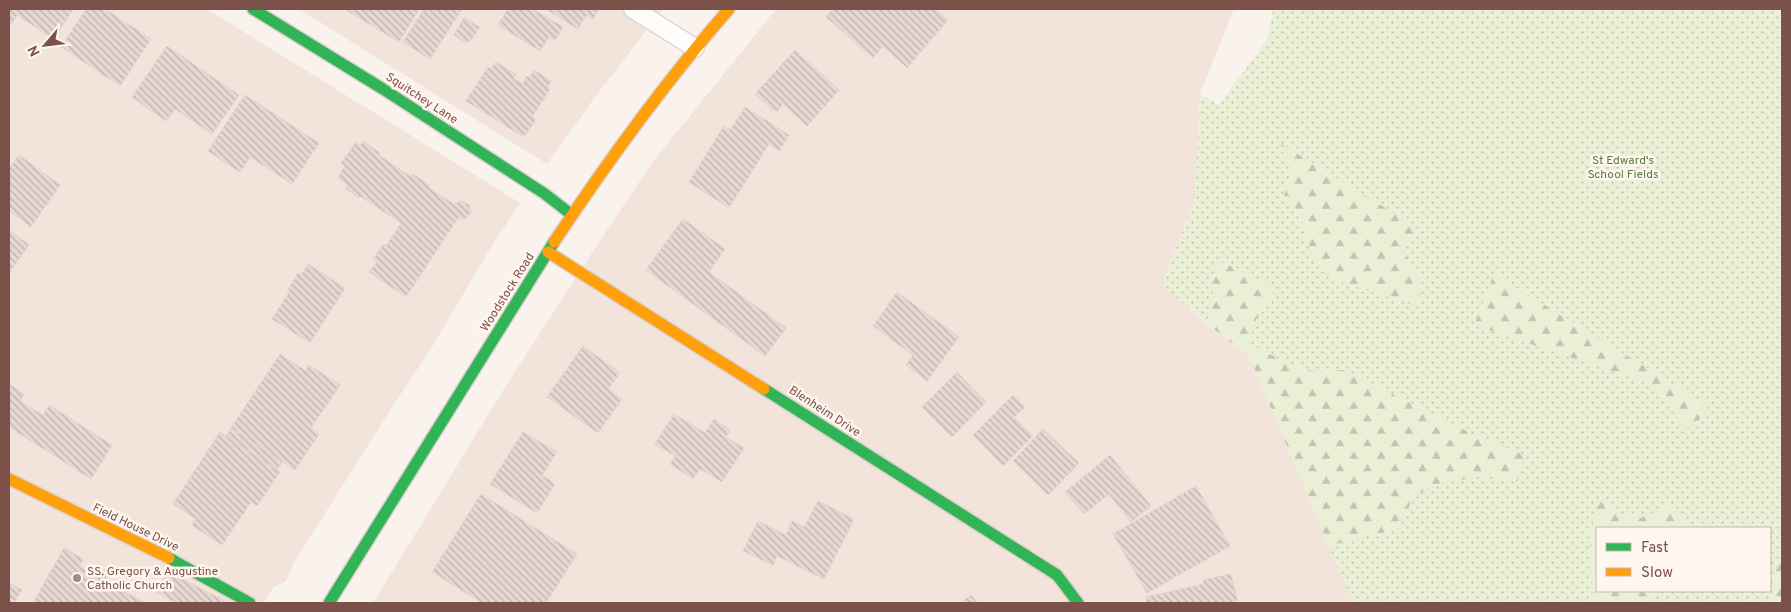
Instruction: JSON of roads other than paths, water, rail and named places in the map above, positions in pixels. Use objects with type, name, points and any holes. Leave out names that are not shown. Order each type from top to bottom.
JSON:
[{"type":"street","name":"Squitchey Lane","points":[[253,9],[383,89],[545,194],[572,215]]},
{"type":"street","name":"Woodstock Road","points":[[328,603],[592,185],[695,48],[729,9]]},
{"type":"street","name":"Blenheim Drive","points":[[548,252],[1057,575],[1078,603]]},
{"type":"street","name":"Field House Drive","points":[[9,479],[182,564],[250,603]]},
{"type":"lane","points":[[634,9],[695,48]]},
{"type":"place","name":"SS. Gregory & Augustine Catholic Church","points":[[77,578]]},
{"type":"park label","name":"St Edward's School Fields","points":[[1623,167]]}]
